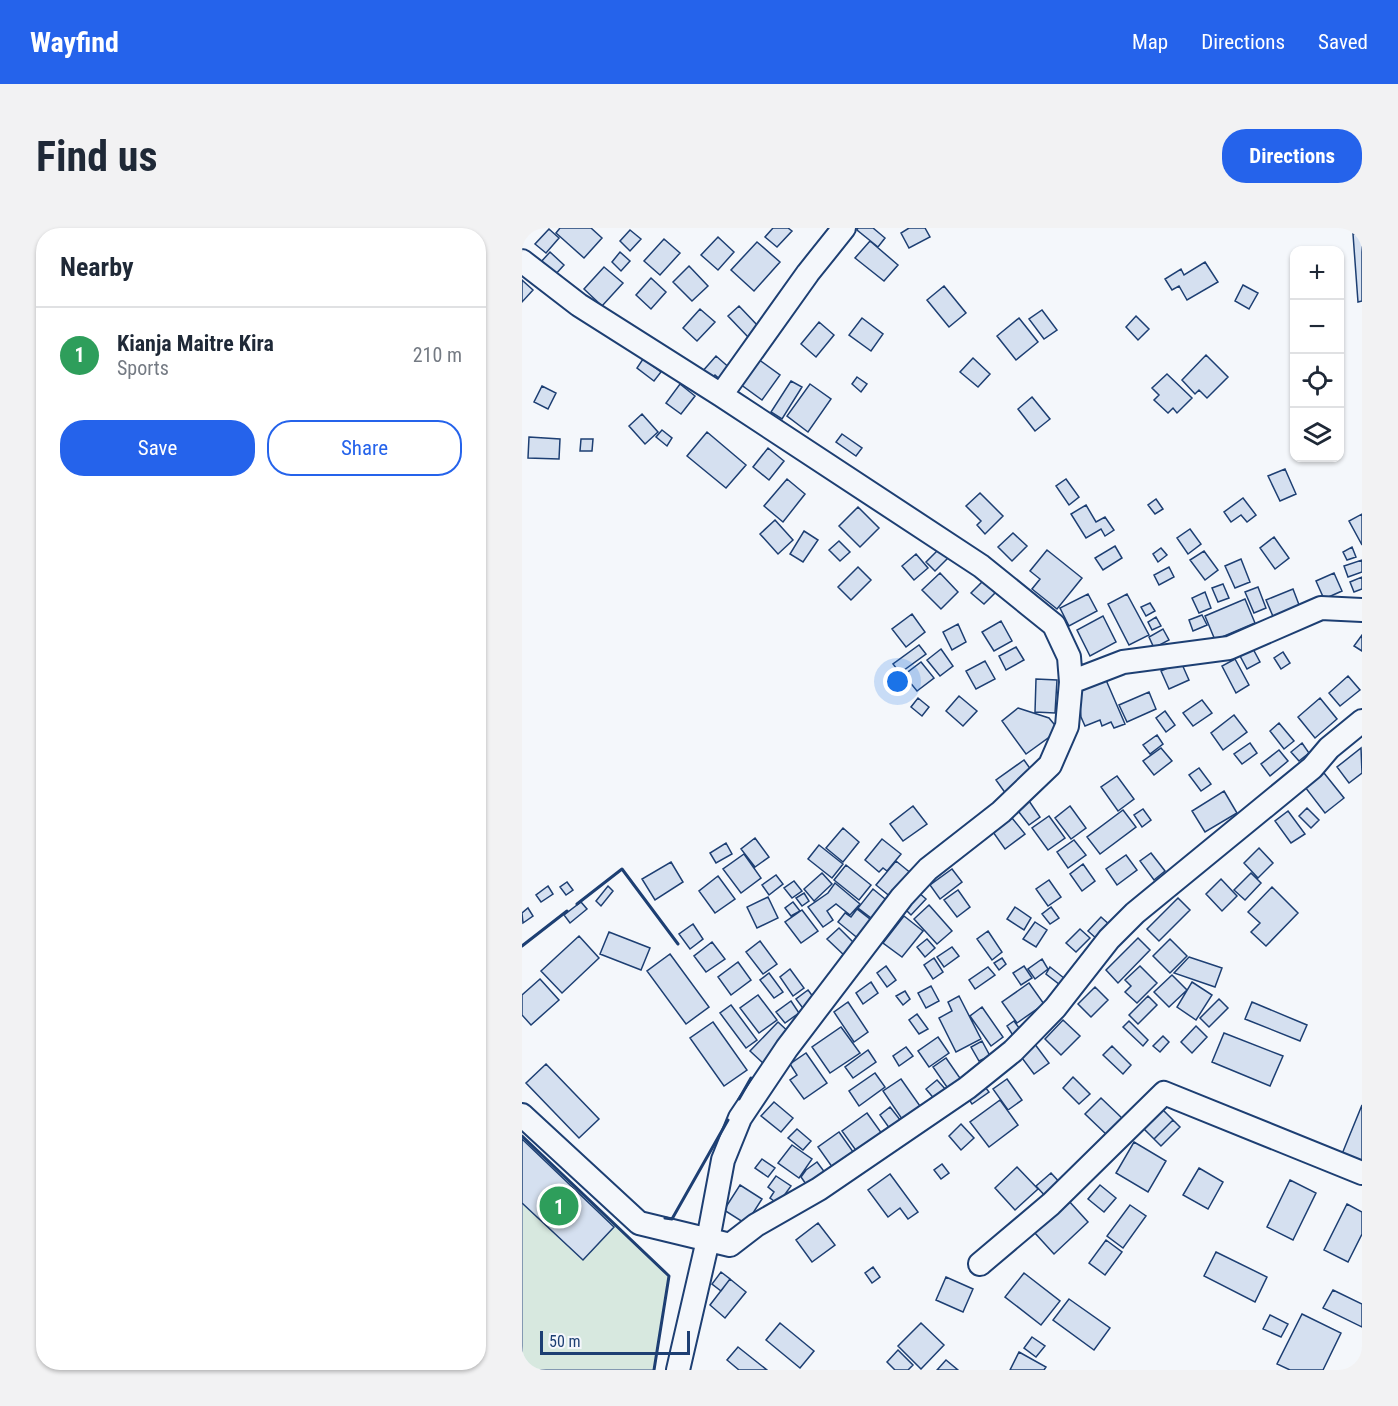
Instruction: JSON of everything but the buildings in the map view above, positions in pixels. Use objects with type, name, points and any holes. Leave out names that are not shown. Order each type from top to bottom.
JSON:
[{"type":"street","points":[[721,395],[808,273],[844,228]]},
{"type":"street","points":[[522,261],[579,305],[721,395],[981,566],[1053,625],[1068,657],[1071,682],[1067,726],[1050,765],[1002,812],[928,869],[902,897],[787,1048],[740,1118],[723,1161],[708,1240],[678,1370]]},
{"type":"street","points":[[1071,682],[1123,662],[1229,648],[1321,608],[1362,610]]},
{"type":"street","points":[[522,1115],[639,1223],[730,1245],[756,1225],[819,1189],[967,1088],[1013,1051],[1055,1008],[1109,939],[1135,913],[1311,768],[1329,748],[1362,722]]},
{"type":"street","points":[[980,1263],[1051,1204],[1164,1093],[1362,1173]]},
{"type":"shaded area","points":[[522,1136],[669,1276],[654,1370],[522,1370]]},
{"type":"wall","points":[[577,904],[622,869],[678,944]]},
{"type":"wall","points":[[522,946],[567,911]]},
{"type":"wall","points":[[739,1099],[751,1078]]},
{"type":"wall","points":[[665,1218],[672,1219],[728,1120]]},
{"type":"wall","points":[[522,1136],[669,1276],[654,1370]]},
{"type":"place","name":"Kianja Maitre Kira","points":[[559,1206]]}]
